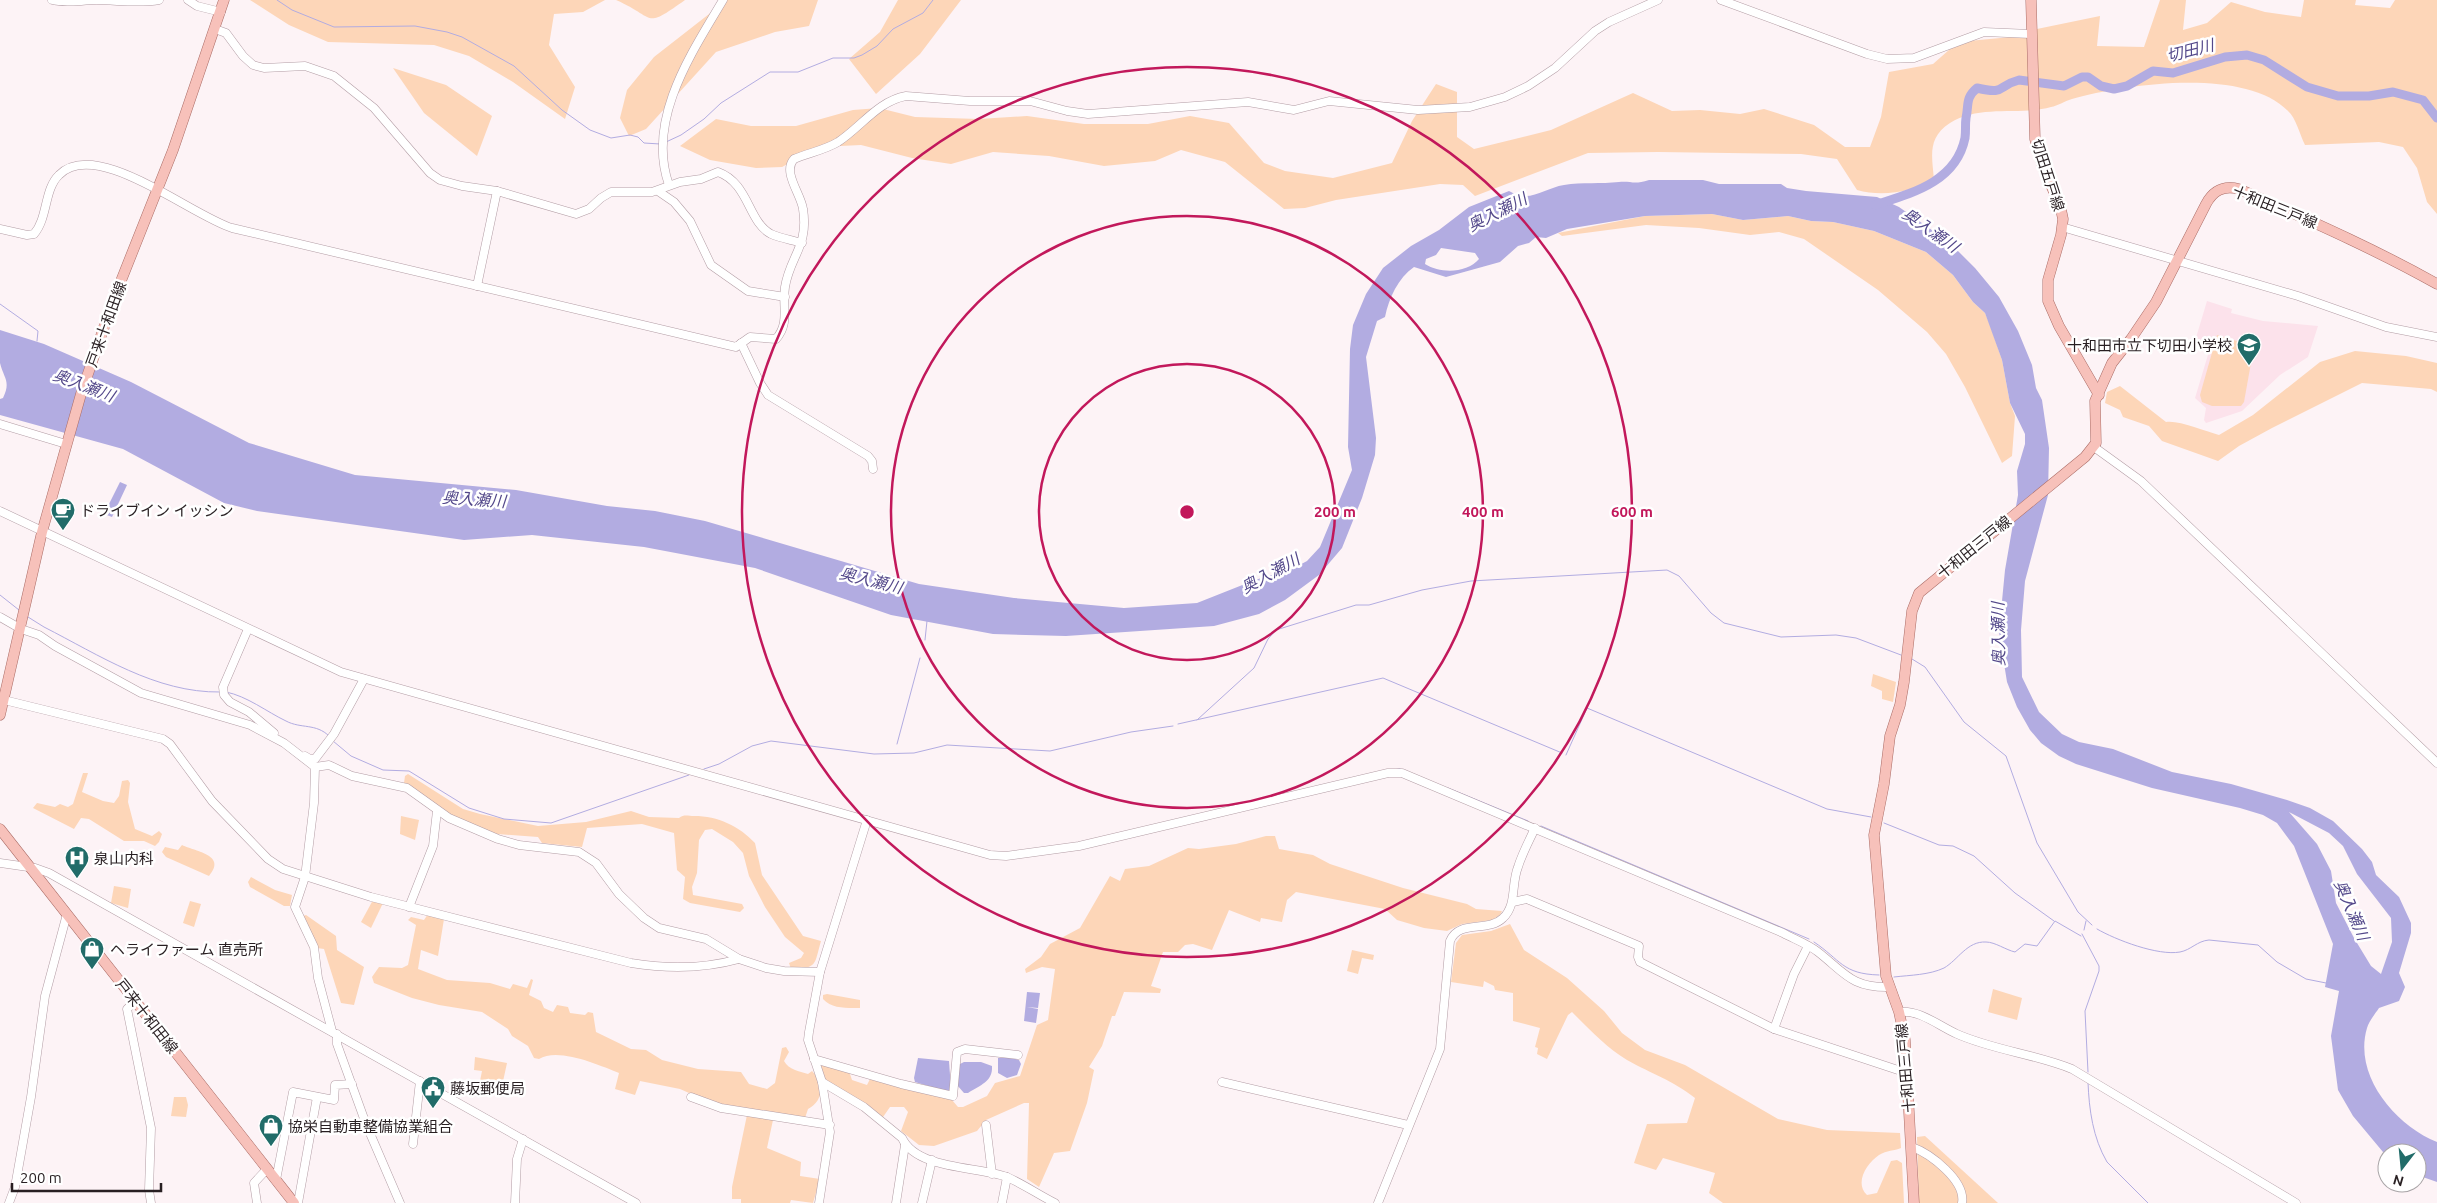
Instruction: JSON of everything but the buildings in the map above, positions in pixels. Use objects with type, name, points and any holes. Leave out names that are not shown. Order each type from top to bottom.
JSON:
[{"type":"main road","name":"戸来十和田線","points":[[0,716],[4,700],[4,684],[23,620],[42,532],[66,442],[96,349],[158,190],[224,0]]},
{"type":"main road","name":"切田五戸線","points":[[2031,0],[2032,110],[2037,150],[2060,205],[2062,227],[2048,280],[2048,301],[2059,326],[2098,395]]},
{"type":"main road","name":"十和田三戸線","points":[[1914,1203],[1905,1040],[1899,1012],[1886,976],[1874,835],[1884,784],[1890,736],[1900,705],[1904,682],[1912,611],[1921,591],[2061,477],[2094,447],[2097,432],[2095,401],[2112,363],[2148,314],[2210,198],[2220,189],[2232,188],[2365,245],[2437,284]]},
{"type":"main road","name":"戸来十和田線","points":[[0,829],[294,1203]]},
{"type":"street","points":[[52,0],[66,2],[113,0],[140,4],[159,0]]},
{"type":"street","points":[[188,0],[197,6],[221,12]]},
{"type":"street","points":[[669,185],[662,156],[674,92],[694,49],[723,0]]},
{"type":"street","points":[[0,229],[27,235],[34,234],[56,178],[62,172],[78,165],[94,164],[108,167],[158,190],[202,216],[232,228],[733,347],[753,336],[776,339],[782,333],[785,321],[784,297],[787,277],[802,243],[805,231],[803,205],[789,168],[790,163],[794,159],[839,141],[884,104],[896,98],[906,96],[970,101],[1030,101],[1067,111],[1088,114],[1248,102],[1294,110],[1329,101],[1418,110],[1470,107],[1504,97],[1528,86],[1555,68],[1595,30],[1658,0]]},
{"type":"street","points":[[1722,0],[1867,54],[1887,59],[1914,58],[1928,55],[1984,32],[2032,34]]},
{"type":"street","points":[[215,29],[226,32],[243,56],[253,65],[264,68],[305,66],[334,76],[374,108],[430,172],[440,180],[462,186],[497,191],[576,214],[589,209],[611,192],[658,191],[669,185],[701,179],[718,172],[727,175],[739,187],[770,234],[802,243]]},
{"type":"street","points":[[477,286],[497,191]]},
{"type":"street","points":[[658,191],[674,202],[690,220],[711,265],[748,291],[784,297]]},
{"type":"street","points":[[2062,227],[2298,296],[2386,327],[2437,337]]},
{"type":"street","points":[[741,343],[760,383],[768,395],[868,456],[872,461],[873,470]]},
{"type":"street","points":[[0,424],[66,442]]},
{"type":"street","points":[[2094,447],[2141,482],[2437,763]]},
{"type":"street","points":[[0,511],[341,672],[999,856],[1079,846],[1396,773],[1411,776],[1535,828],[1808,946],[1848,978],[1869,986],[1890,987]]},
{"type":"street","points":[[0,617],[23,620],[39,635],[55,646],[141,693],[250,725],[286,745],[315,767],[329,766],[352,776],[407,788],[437,811],[464,826],[511,843],[579,852],[596,863],[610,885],[652,924],[706,939],[738,959],[784,972],[820,972]]},
{"type":"street","points":[[248,629],[226,678],[224,693],[230,702],[249,712],[286,745]]},
{"type":"street","points":[[299,754],[313,759],[330,739],[364,679]]},
{"type":"street","points":[[4,700],[163,739],[170,744],[212,801],[268,859],[283,869],[409,907],[646,965],[696,967],[738,959]]},
{"type":"street","points":[[315,767],[314,803],[305,876],[295,907],[312,940],[318,978],[337,1044],[366,1124],[400,1203]]},
{"type":"street","points":[[409,907],[433,846],[437,811]]},
{"type":"street","points":[[819,1203],[830,1138],[830,1125],[822,1082],[808,1036],[820,972],[867,820]]},
{"type":"street","points":[[1378,1203],[1394,1168],[1408,1125],[1440,1049],[1448,950],[1453,934],[1464,928],[1493,926],[1504,918],[1513,902],[1513,889],[1518,868],[1535,828]]},
{"type":"street","points":[[0,863],[29,867],[49,873],[636,1203]]},
{"type":"street","points":[[1513,902],[1527,899],[1639,946],[1638,957],[1640,962],[1774,1029],[1907,1073]]},
{"type":"street","points":[[9,1203],[15,1187],[32,1097],[45,996],[67,914]]},
{"type":"street","points":[[1774,1029],[1782,1003],[1808,946]]},
{"type":"street","points":[[135,1000],[127,1009],[151,1128],[149,1190],[151,1203]]},
{"type":"street","points":[[1899,1012],[1917,1014],[1958,1035],[2045,1059],[2072,1070],[2296,1203]]},
{"type":"street","points":[[814,1059],[953,1096],[957,1052],[965,1049],[1018,1055]]},
{"type":"street","points":[[412,1144],[420,1081]]},
{"type":"street","points":[[822,1082],[864,1106],[902,1138],[905,1146],[896,1203]]},
{"type":"street","points":[[1222,1082],[1408,1125]]},
{"type":"street","points":[[276,1180],[293,1092],[334,1100],[336,1085],[352,1084]]},
{"type":"street","points":[[298,1203],[317,1097]]},
{"type":"street","points":[[691,1097],[721,1108],[830,1125]]},
{"type":"street","points":[[986,1125],[992,1174]]},
{"type":"street","points":[[515,1203],[517,1159],[523,1140]]},
{"type":"street","points":[[905,1146],[932,1160],[1007,1177],[1054,1203]]},
{"type":"street","points":[[1912,1147],[1942,1166],[1952,1176],[1962,1193],[1962,1203]]},
{"type":"street","points":[[922,1203],[932,1160]]},
{"type":"street","points":[[257,1203],[254,1183],[267,1169]]},
{"type":"street","points":[[1002,1203],[1007,1177]]},
{"type":"shaded area","points":[[250,0],[605,0],[583,12],[554,14],[549,45],[575,87],[565,119],[513,82],[469,56],[434,45],[328,42],[289,25]]},
{"type":"shaded area","points":[[616,0],[685,0],[662,15],[650,18]]},
{"type":"shaded area","points":[[727,0],[818,0],[809,26],[775,32],[716,52],[646,129],[629,136],[620,118],[627,90],[654,57]]},
{"type":"shaded area","points":[[898,0],[961,0],[920,54],[876,94],[849,59],[880,32]]},
{"type":"shaded area","points":[[2160,0],[2186,0],[2183,30],[2207,23],[2231,2],[2265,12],[2301,17],[2304,0],[2356,0],[2355,5],[2390,8],[2395,0],[2437,0],[2437,214],[2427,202],[2417,168],[2403,147],[2379,142],[2305,145],[2291,114],[2269,97],[2244,88],[2215,84],[2184,83],[2122,88],[2095,93],[2038,109],[1986,112],[1962,117],[1943,129],[1934,141],[1932,155],[1934,180],[1916,188],[1887,193],[1857,190],[1837,159],[1801,154],[1588,153],[1475,196],[1463,185],[1440,184],[1336,200],[1305,208],[1284,209],[1225,162],[1181,150],[1155,161],[1104,166],[1049,156],[993,152],[951,164],[912,158],[861,145],[820,147],[782,167],[756,168],[710,160],[680,146],[716,119],[751,126],[796,126],[853,110],[879,108],[915,117],[979,119],[1027,116],[1084,124],[1148,124],[1190,116],[1229,123],[1264,163],[1285,171],[1333,178],[1392,163],[1412,121],[1436,84],[1457,92],[1457,137],[1474,149],[1551,130],[1633,93],[1672,111],[1700,110],[1740,114],[1764,109],[1814,125],[1845,147],[1870,147],[1881,117],[1889,72],[1933,64],[1958,42],[2011,37],[2032,30],[2100,16],[2097,46],[2144,47]]},
{"type":"shaded area","points":[[393,68],[446,85],[492,116],[477,156],[424,113]]},
{"type":"shaded area","points":[[1712,214],[1743,220],[1788,216],[1811,221],[1833,222],[1874,231],[1926,252],[1953,275],[1973,302],[1985,313],[2002,360],[2010,403],[2015,416],[2012,456],[2002,463],[1965,387],[1946,354],[1927,332],[1878,290],[1804,239],[1779,232],[1750,235],[1699,228],[1646,225],[1562,236],[1558,233],[1645,216]]},
{"type":"shaded area","name":"十和田市立下切田小学校","points":[[2207,301],[2232,309],[2231,313],[2263,321],[2318,326],[2308,357],[2280,375],[2242,411],[2206,423],[2204,420],[2206,408],[2195,398],[2210,348],[2195,341]]},
{"type":"shaded area","points":[[2217,335],[2254,346],[2244,402],[2241,406],[2212,406],[2202,402],[2200,395]]},
{"type":"shaded area","points":[[2355,351],[2406,356],[2437,363],[2437,392],[2431,389],[2362,383],[2272,428],[2239,446],[2218,461],[2162,441],[2149,426],[2123,417],[2120,410],[2105,403],[2107,392],[2120,386],[2166,422],[2185,424],[2219,435],[2253,415],[2320,362]]},
{"type":"shaded area","points":[[1873,674],[1896,682],[1893,702],[1882,699],[1882,691],[1871,686]]},
{"type":"shaded area","points":[[83,773],[88,773],[82,792],[103,801],[114,803],[119,796],[122,781],[128,780],[130,783],[128,802],[135,829],[152,836],[159,831],[162,834],[159,842],[155,846],[144,841],[124,841],[89,819],[81,818],[74,829],[33,808],[37,803],[55,807],[60,804],[68,807],[73,804]]},
{"type":"shaded area","points":[[408,774],[463,809],[538,826],[586,822],[631,811],[649,817],[679,818],[684,816],[703,816],[728,823],[755,843],[762,875],[803,936],[821,941],[816,960],[814,964],[806,968],[791,969],[789,963],[801,958],[804,953],[785,937],[765,907],[749,876],[743,853],[733,842],[712,829],[705,830],[699,840],[697,873],[692,887],[693,895],[742,904],[744,908],[740,912],[690,903],[683,899],[685,877],[677,870],[674,833],[642,824],[587,828],[582,847],[542,843],[538,837],[497,834],[461,823],[404,783],[405,776]]},
{"type":"shaded area","points":[[401,816],[419,820],[415,840],[400,834]]},
{"type":"shaded area","points":[[1266,836],[1275,836],[1279,849],[1313,855],[1330,864],[1403,888],[1467,904],[1476,909],[1502,911],[1500,915],[1492,920],[1462,924],[1447,931],[1424,928],[1397,920],[1385,909],[1296,892],[1287,900],[1282,922],[1261,918],[1260,922],[1229,910],[1212,950],[1193,944],[1185,945],[1178,952],[1163,952],[1151,986],[1161,989],[1160,993],[1124,992],[1115,1016],[1112,1016],[1102,1046],[1089,1067],[1094,1070],[1087,1103],[1070,1151],[1054,1153],[1039,1187],[1027,1179],[1029,1103],[1024,1103],[986,1120],[977,1131],[934,1146],[919,1145],[901,1131],[908,1112],[904,1107],[890,1107],[883,1117],[850,1094],[824,1080],[819,1062],[849,1071],[852,1080],[867,1085],[871,1077],[952,1100],[958,1107],[963,1107],[987,1096],[995,1083],[1020,1076],[1037,1025],[1048,1020],[1055,969],[1042,967],[1026,973],[1025,969],[1041,957],[1050,944],[1080,928],[1110,876],[1120,881],[1125,869],[1149,866],[1188,848],[1199,849],[1236,844]]},
{"type":"shaded area","points":[[182,845],[202,852],[212,859],[214,869],[209,876],[166,857],[162,852],[165,847],[178,850]]},
{"type":"shaded area","points":[[251,877],[275,890],[292,895],[290,906],[284,906],[250,887],[248,882]]},
{"type":"shaded area","points":[[114,886],[131,889],[128,908],[111,903]]},
{"type":"shaded area","points":[[373,900],[383,903],[371,928],[361,922]]},
{"type":"shaded area","points":[[190,901],[201,904],[194,927],[183,923]]},
{"type":"shaded area","points":[[428,914],[444,919],[438,956],[421,950],[418,969],[447,980],[490,983],[510,989],[513,984],[527,988],[531,979],[533,980],[529,995],[541,1001],[544,1008],[553,1012],[557,1005],[568,1007],[570,1013],[585,1015],[588,1012],[593,1013],[596,1032],[631,1049],[646,1050],[662,1060],[698,1069],[741,1072],[749,1084],[767,1089],[775,1083],[782,1048],[786,1047],[789,1052],[784,1061],[791,1068],[798,1071],[808,1074],[812,1071],[819,1081],[820,1092],[817,1102],[808,1109],[804,1121],[723,1108],[680,1089],[640,1081],[635,1095],[615,1089],[619,1073],[601,1066],[567,1056],[557,1055],[539,1059],[534,1058],[528,1046],[512,1036],[508,1029],[482,1012],[439,1005],[412,998],[374,983],[372,977],[379,967],[402,968],[408,965],[416,925],[408,920],[411,917],[424,920]]},
{"type":"shaded area","points":[[306,915],[336,936],[337,950],[364,967],[354,1005],[341,1003],[324,949],[317,948],[303,916]]},
{"type":"shaded area","points":[[1510,924],[1524,950],[1567,978],[1604,1011],[1622,1033],[1645,1050],[1685,1065],[1778,1119],[1827,1130],[1900,1133],[1901,1148],[1885,1152],[1870,1163],[1862,1179],[1862,1185],[1867,1195],[1877,1193],[1891,1161],[1897,1160],[1902,1163],[1904,1203],[1723,1203],[1709,1193],[1715,1173],[1663,1158],[1656,1170],[1634,1163],[1647,1124],[1687,1123],[1695,1098],[1612,1050],[1572,1012],[1568,1015],[1547,1059],[1537,1054],[1538,1048],[1535,1047],[1540,1028],[1513,1021],[1513,993],[1495,990],[1494,986],[1484,981],[1483,987],[1451,982],[1456,943],[1462,935],[1491,931]]},
{"type":"shaded area","points":[[1352,950],[1374,955],[1373,960],[1362,958],[1358,974],[1347,971]]},
{"type":"shaded area","points":[[1993,989],[2022,998],[2017,1020],[1988,1012]]},
{"type":"shaded area","points":[[827,994],[860,1000],[860,1008],[831,1005],[823,999],[823,995]]},
{"type":"shaded area","points":[[475,1057],[507,1063],[502,1086],[480,1081],[482,1071],[474,1070]]},
{"type":"shaded area","points":[[174,1097],[186,1097],[188,1105],[186,1117],[171,1116]]},
{"type":"shaded area","points":[[747,1115],[773,1120],[767,1148],[801,1162],[800,1176],[820,1179],[813,1203],[791,1200],[790,1203],[741,1203],[741,1199],[732,1199],[732,1187]]},
{"type":"shaded area","points":[[1925,1136],[1998,1203],[1919,1203],[1917,1137]]},
{"type":"water","name":"奥入瀬川","points":[[1649,180],[1703,180],[1719,184],[1781,184],[1787,188],[1806,191],[1877,197],[1899,207],[1949,242],[1975,268],[1999,297],[2018,331],[2032,365],[2036,388],[2042,400],[2049,448],[2048,495],[2025,581],[2021,630],[2022,677],[2039,712],[2062,734],[2079,742],[2113,749],[2172,772],[2231,784],[2310,808],[2333,821],[2362,849],[2372,862],[2376,875],[2399,897],[2411,923],[2411,933],[2399,973],[2405,987],[2399,1001],[2379,1008],[2369,1023],[2364,1046],[2366,1063],[2372,1080],[2381,1096],[2393,1111],[2406,1124],[2437,1142],[2437,1182],[2427,1178],[2427,1143],[2377,1143],[2377,1145],[2353,1116],[2338,1090],[2331,1036],[2339,991],[2325,987],[2333,944],[2294,846],[2277,823],[2263,815],[2240,808],[2152,788],[2076,764],[2059,756],[2041,743],[2030,730],[2017,707],[2007,682],[1999,632],[2005,570],[2018,495],[2017,471],[2025,444],[2025,434],[2010,403],[2002,360],[1985,313],[1973,302],[1953,275],[1926,252],[1874,231],[1833,222],[1811,221],[1788,216],[1743,220],[1712,214],[1645,216],[1567,229],[1546,238],[1536,237],[1529,243],[1518,246],[1500,262],[1446,277],[1414,267],[1403,277],[1395,289],[1385,317],[1377,321],[1366,357],[1376,438],[1375,455],[1362,498],[1342,548],[1319,575],[1285,600],[1259,614],[1214,626],[1066,636],[993,634],[891,615],[755,568],[644,547],[532,535],[464,540],[257,511],[224,503],[123,449],[0,415],[0,399],[3,398],[7,384],[0,363],[0,330],[44,344],[131,382],[249,443],[355,475],[516,490],[607,506],[655,511],[705,521],[919,584],[1014,598],[1124,608],[1197,603],[1255,580],[1294,568],[1307,561],[1320,547],[1352,470],[1348,447],[1350,349],[1353,325],[1366,294],[1383,268],[1411,246],[1439,230],[1469,207],[1509,191],[1517,195],[1530,196],[1571,184],[1636,183]],"holes":[[[1441,248],[1475,253],[1479,259],[1474,264],[1461,269],[1446,271],[1425,264],[1426,259],[1436,255]],[[2289,812],[2329,833],[2343,846],[2357,874],[2391,918],[2392,942],[2381,974],[2371,966],[2336,903],[2331,871],[2317,844]]]},
{"type":"water","points":[[120,482],[127,485],[112,517],[104,514]]},
{"type":"water","points":[[1027,992],[1040,993],[1038,1008],[1027,1007],[1038,1009],[1036,1023],[1024,1021]]},
{"type":"water","points":[[1008,1057],[1019,1060],[1021,1064],[1017,1075],[1007,1078],[998,1073],[998,1058]]},
{"type":"water","points":[[918,1058],[949,1061],[951,1089],[948,1092],[915,1082]]},
{"type":"water","points":[[964,1062],[981,1062],[992,1066],[988,1079],[968,1093],[964,1093],[957,1085],[960,1064]]},
{"type":"waterway","points":[[277,0],[292,10],[334,27],[415,26],[462,37],[514,66],[562,110],[590,130],[611,138],[630,135],[638,137],[644,143],[660,144]]},
{"type":"waterway","points":[[666,142],[681,135],[704,119],[721,103],[770,72],[798,72],[833,58],[854,58],[862,55],[877,46],[893,29],[923,13],[933,0]]},
{"type":"waterway","name":"切田川","points":[[1875,205],[1903,196],[1930,184],[1952,165],[1960,153],[1965,138],[1968,102],[1977,88],[1993,91],[2019,80],[2064,86],[2082,77],[2088,77],[2101,86],[2114,89],[2127,86],[2153,71],[2173,73],[2225,57],[2247,55],[2264,60],[2307,87],[2338,96],[2369,96],[2393,92],[2423,100],[2437,118]]},
{"type":"waterway","points":[[0,304],[38,331],[37,341]]},
{"type":"waterway","points":[[1197,720],[1254,668],[1268,639],[1276,630],[1356,605],[1369,605],[1422,590],[1471,581],[1667,570],[1679,576],[1711,613],[1724,623],[1781,637],[1836,635],[1856,638],[1901,655]]},
{"type":"waterway","points":[[0,595],[19,610]]},
{"type":"waterway","points":[[28,617],[107,660],[151,679],[196,691],[220,692]]},
{"type":"waterway","points":[[925,640],[927,621]]},
{"type":"waterway","points":[[897,744],[920,658]]},
{"type":"waterway","points":[[1912,659],[1925,667],[1964,722],[2006,756],[2037,843],[2078,912],[2092,925]]},
{"type":"waterway","points":[[1178,724],[1383,678],[1562,753]]},
{"type":"waterway","points":[[226,692],[249,701],[292,723],[319,729],[329,736]]},
{"type":"waterway","points":[[1566,755],[1587,708],[1827,809],[1871,817]]},
{"type":"waterway","points":[[704,769],[719,764],[752,746],[771,741],[874,754],[914,753],[947,745],[1050,751],[1131,732],[1173,726]]},
{"type":"waterway","points":[[333,741],[351,756],[383,770],[409,771],[469,808],[504,819],[551,823],[689,775]]},
{"type":"waterway","points":[[1392,770],[1400,769]]},
{"type":"waterway","points":[[1448,788],[1528,821]]},
{"type":"waterway","points":[[1884,823],[1939,845],[1953,846],[1974,856],[2015,893],[2054,921]]},
{"type":"waterway","points":[[1541,826],[1809,939]]},
{"type":"waterway","points":[[1894,977],[1926,973],[1944,968],[1968,948],[1979,943],[1993,943],[2015,952],[2025,944],[2037,946],[2055,921],[2081,936]]},
{"type":"waterway","points":[[2084,930],[2086,921]]},
{"type":"waterway","points":[[2097,929],[2115,938],[2160,952],[2180,952],[2209,940],[2258,945],[2277,962],[2306,979],[2326,983]]},
{"type":"waterway","points":[[2082,934],[2099,966],[2085,1011],[2088,1072]]},
{"type":"waterway","points":[[1814,942],[1849,969],[1879,975]]},
{"type":"waterway","points":[[2088,1082],[2093,1124],[2102,1153],[2107,1162],[2148,1203]]},
{"type":"place","name":"十和田市立下切田小学校","points":[[2249,366]]},
{"type":"place","name":"ドライブイン イッシン","points":[[63,531]]},
{"type":"place","name":"泉山内科","points":[[77,879]]},
{"type":"place","name":"ヘライファーム 直売所","points":[[92,970]]},
{"type":"place","name":"藤坂郵便局","points":[[433,1109]]},
{"type":"place","name":"協栄自動車整備協業組合","points":[[271,1147]]}]
